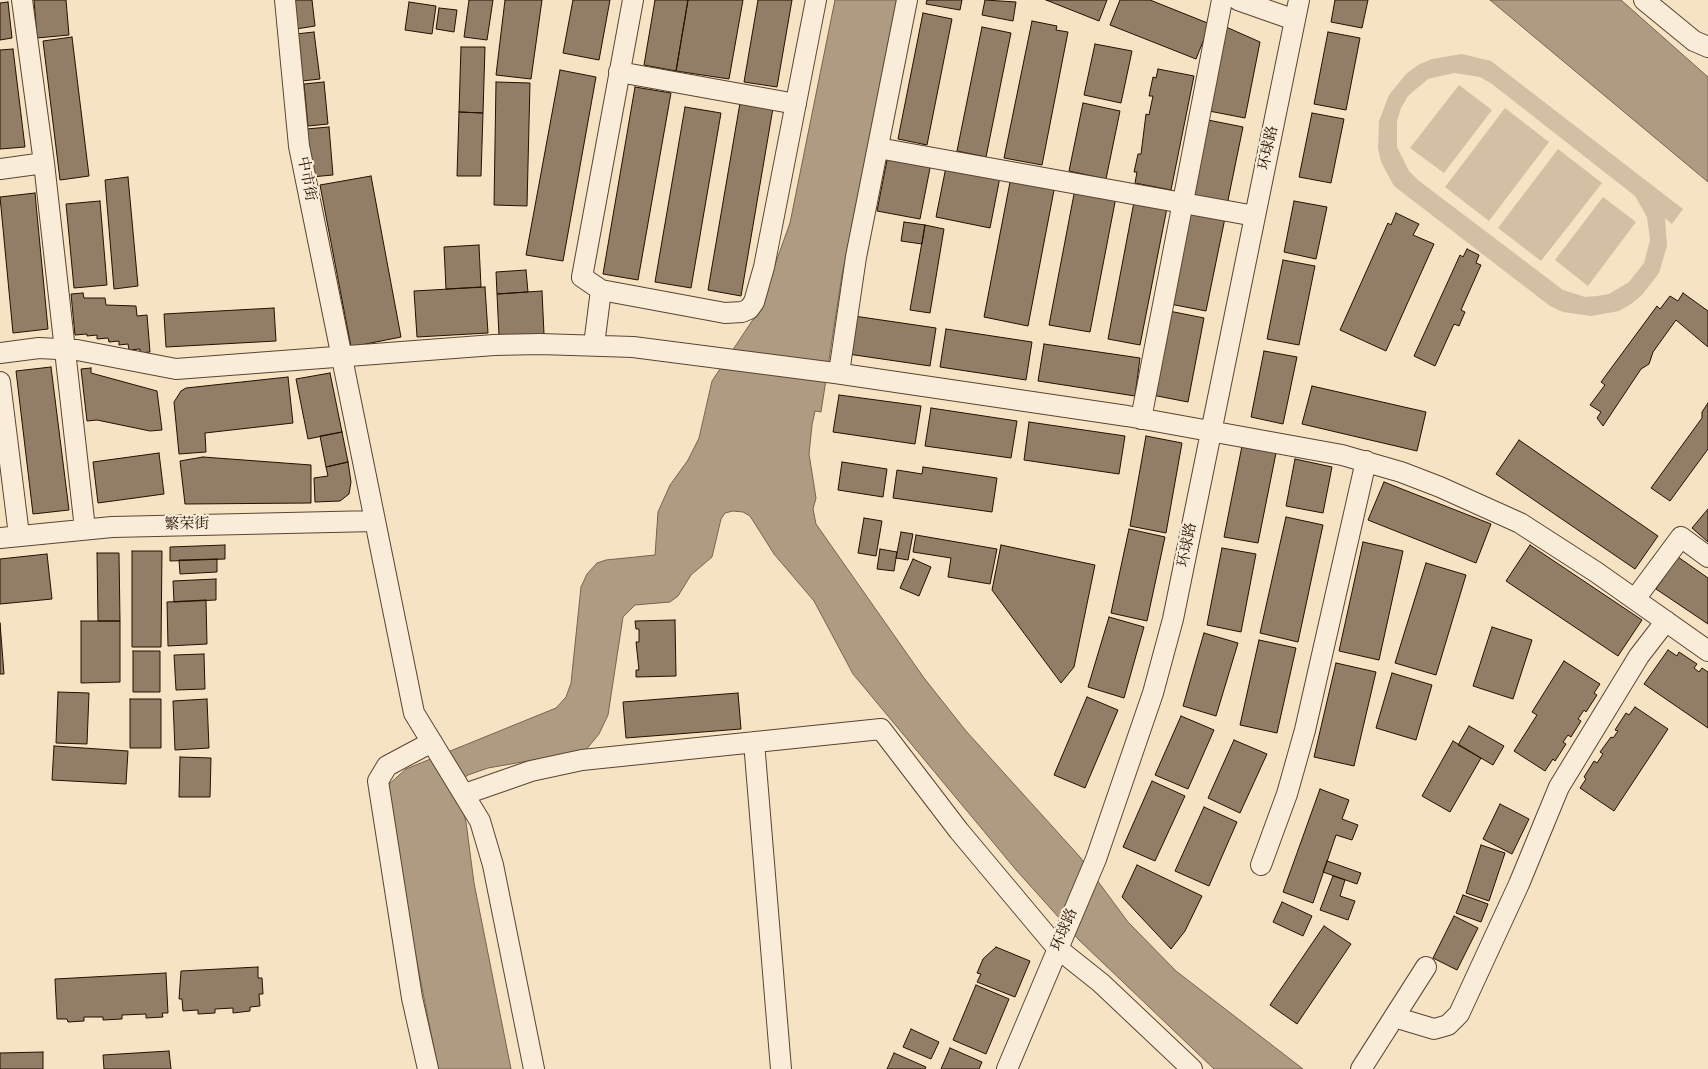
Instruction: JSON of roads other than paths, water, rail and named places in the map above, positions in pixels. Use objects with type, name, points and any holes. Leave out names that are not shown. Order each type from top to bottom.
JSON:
[{"type":"street","points":[[22,0],[44,164],[85,529]]},
{"type":"street","name":"中市街","points":[[286,0],[299,146],[414,713],[463,790],[480,821],[493,865],[534,1069]]},
{"type":"street","points":[[633,0],[582,277],[601,290],[725,313],[742,312],[749,309],[754,302],[764,267],[816,0]]},
{"type":"street","points":[[837,373],[856,257],[908,0]]},
{"type":"street","points":[[1141,419],[1222,0]]},
{"type":"street","points":[[1238,0],[1295,20]]},
{"type":"street","name":"环球路","points":[[1008,1069],[1059,943],[1096,859],[1153,693],[1173,620],[1299,0]]},
{"type":"street","points":[[1644,0],[1694,41],[1708,47]]},
{"type":"street","points":[[619,72],[796,104]]},
{"type":"street","points":[[878,148],[1255,216]]},
{"type":"street","points":[[0,170],[44,164]]},
{"type":"street","points":[[594,345],[601,290]]},
{"type":"street","points":[[0,353],[39,348],[65,350],[176,369],[494,345],[594,345],[709,355],[1141,419],[1366,461],[1440,486],[1520,523],[1635,599],[1708,651]]},
{"type":"street","points":[[0,382],[10,536]]},
{"type":"street","points":[[1262,865],[1287,794],[1305,730],[1366,461]]},
{"type":"street","name":"繁荣街","points":[[10,536],[85,529],[185,524],[375,522]]},
{"type":"street","points":[[1635,599],[1681,537],[1708,557]]},
{"type":"street","points":[[1394,1017],[1434,1029],[1448,1025],[1459,1014],[1559,787],[1639,656],[1666,621]]},
{"type":"street","points":[[463,790],[531,771],[582,760],[881,729],[959,831],[1059,943],[1192,1069]]},
{"type":"street","points":[[754,742],[781,1069]]},
{"type":"street","points":[[428,1069],[412,998],[378,781],[387,766],[434,745]]},
{"type":"street","points":[[1361,1069],[1426,967]]}]
